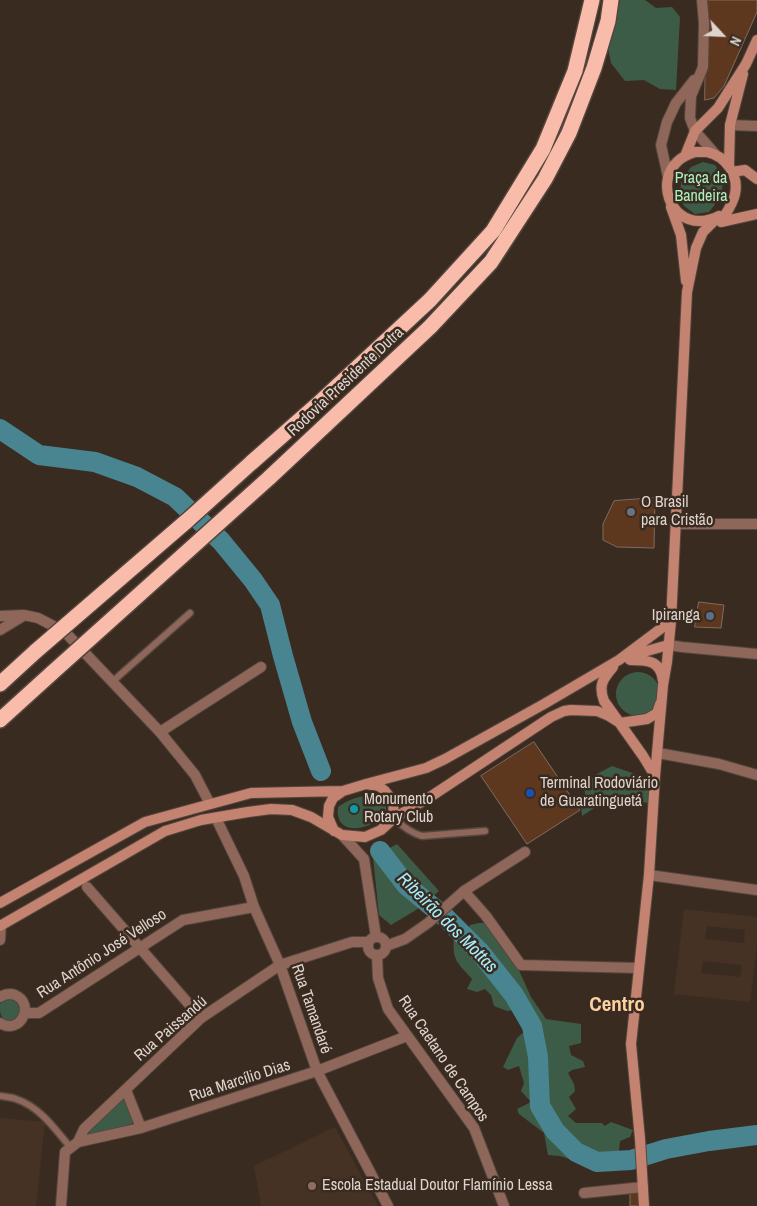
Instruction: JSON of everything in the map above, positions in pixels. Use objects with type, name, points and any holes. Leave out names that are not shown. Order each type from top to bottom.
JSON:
[{"type":"highway","name":"Rodovia Presidente Dutra","points":[[0,684],[318,404],[423,306],[493,230],[543,149],[575,71],[592,0]]},
{"type":"highway","name":"Rodovia Presidente Dutra","points":[[0,714],[53,672],[269,478],[430,327],[491,262],[545,179],[569,133],[594,68],[608,21],[611,0]]},
{"type":"highway","points":[[0,678],[36,651]]},
{"type":"highway","points":[[0,720],[53,672]]},
{"type":"main road","points":[[685,156],[695,131],[718,108],[746,64],[757,40]]},
{"type":"main road","points":[[644,1206],[631,1044],[649,875],[663,686],[667,662],[687,292],[696,248],[703,232],[720,219],[732,203],[735,193],[735,182],[731,169],[730,125],[746,64]]},
{"type":"main road","points":[[687,292],[681,235],[666,187],[671,169],[677,161],[685,156],[695,152],[706,152],[716,155],[731,169],[745,170],[757,179]]},
{"type":"main road","points":[[668,197],[672,206],[680,214],[689,219],[699,221],[757,214]]},
{"type":"main road","points":[[0,903],[144,822],[251,793],[343,791],[426,768],[544,704],[619,660],[670,620]]},
{"type":"main road","points":[[656,776],[604,701],[601,693],[605,676],[619,660],[668,645]]},
{"type":"main road","points":[[619,660],[647,660],[656,664],[662,674],[663,686]]},
{"type":"main road","points":[[1,926],[165,831],[200,820],[271,809],[292,810],[338,833],[365,836],[381,830],[394,818],[430,797],[551,717],[564,711],[597,712],[609,716],[620,723],[636,722],[647,719],[657,712],[662,700]]},
{"type":"main road","points":[[366,784],[379,786],[385,791],[393,801],[394,818]]},
{"type":"main road","points":[[338,833],[328,817],[329,806],[333,798],[343,791]]},
{"type":"street","points":[[702,0],[704,23],[703,67],[691,96],[690,118],[695,131],[716,155]]},
{"type":"street","points":[[668,177],[661,145],[667,122],[676,104],[703,67]]},
{"type":"street","points":[[730,125],[757,126]]},
{"type":"street","points":[[675,524],[757,524]]},
{"type":"street","points":[[0,630],[24,615]]},
{"type":"street","points":[[0,616],[24,615],[38,618],[65,632],[160,732],[195,774],[210,804]]},
{"type":"street","points":[[668,645],[757,654]]},
{"type":"street","points":[[160,732],[261,667]]},
{"type":"street","points":[[658,753],[719,764],[757,775]]},
{"type":"street","name":"Rua Tamandaré","points":[[216,818],[244,876],[254,907],[280,965],[316,1072],[388,1206]]},
{"type":"street","points":[[338,833],[364,859],[372,939]]},
{"type":"street","points":[[386,946],[405,939],[428,923],[464,891],[525,852]]},
{"type":"street","points":[[649,875],[757,890]]},
{"type":"street","points":[[87,887],[201,1018]]},
{"type":"street","points":[[464,891],[486,916],[520,964],[638,968]]},
{"type":"street","name":"Rua Antônio José Velloso","points":[[0,1023],[10,1026],[17,1024],[25,1013],[39,1012],[183,920],[254,907]]},
{"type":"street","points":[[0,940],[1,926]]},
{"type":"street","points":[[382,938],[386,946],[382,954],[376,956],[369,951],[367,945],[372,939],[382,938]]},
{"type":"street","name":"Rua Paissandú","points":[[61,1206],[65,1152],[74,1144],[84,1129],[201,1018],[280,965],[352,942],[372,939]]},
{"type":"street","name":"Rua Caetano de Campos","points":[[376,956],[378,978],[388,1009],[474,1128],[504,1206]]},
{"type":"street","points":[[0,997],[11,994],[19,997],[24,1004],[25,1013]]},
{"type":"street","name":"Rua Marcílio Dias","points":[[74,1144],[141,1128],[316,1072],[407,1036]]},
{"type":"street","points":[[126,1090],[141,1128]]},
{"type":"street","points":[[584,1193],[642,1182]]},
{"type":"lane","points":[[112,682],[190,613]]},
{"type":"lane","points":[[394,818],[401,825],[422,836],[485,830]]},
{"type":"lane","points":[[0,1096],[16,1099],[32,1107],[74,1144]]},
{"type":"shaded area","points":[[684,909],[757,917],[757,944],[750,1002],[674,994]],"holes":[[[707,926],[745,930],[744,943],[705,939]],[[703,961],[742,965],[740,977],[701,973]]]},
{"type":"shaded area","points":[[0,1118],[45,1122],[36,1206],[0,1206]]},
{"type":"shaded area","name":"Escola Estadual Doutor Flamínio Lessa","points":[[335,1127],[378,1206],[261,1206],[254,1166]]},
{"type":"green space","points":[[620,0],[645,0],[656,8],[672,7],[680,17],[676,90],[660,89],[644,80],[625,81],[611,63],[608,48]]},
{"type":"green space","name":"Praça da Bandeira","points":[[703,162],[715,165],[723,184],[718,200],[709,212],[695,214],[684,206],[679,194],[682,180],[691,167]]},
{"type":"green space","points":[[638,672],[650,676],[656,682],[660,694],[656,706],[650,712],[638,716],[626,712],[620,706],[616,694],[620,682],[626,676]]},
{"type":"green space","points":[[612,766],[635,774],[649,784],[650,803],[608,799],[582,816],[581,806],[586,801],[584,785],[597,774]]},
{"type":"green space","points":[[375,795],[384,802],[386,810],[381,818],[372,824],[361,827],[351,828],[342,824],[338,814],[338,807],[356,798]]},
{"type":"green space","points":[[397,844],[439,891],[416,910],[391,925],[379,915],[373,857]]},
{"type":"green space","points":[[487,923],[517,966],[531,997],[546,1019],[581,1024],[581,1043],[569,1046],[571,1055],[583,1061],[585,1067],[568,1073],[574,1084],[575,1091],[569,1097],[576,1109],[568,1116],[576,1123],[602,1123],[605,1126],[611,1122],[633,1130],[630,1137],[620,1141],[619,1151],[633,1167],[615,1166],[603,1170],[560,1156],[548,1155],[544,1133],[519,1114],[517,1109],[531,1102],[521,1091],[524,1083],[519,1066],[508,1070],[503,1067],[517,1038],[525,1031],[515,1010],[507,1011],[494,1006],[491,995],[485,989],[477,992],[467,989],[472,979],[459,965],[455,956],[454,937],[467,934],[470,925]]},
{"type":"green space","points":[[13,998],[21,1005],[20,1017],[10,1022],[1,1016],[0,1004],[5,999]]},
{"type":"green space","points":[[126,1095],[137,1122],[86,1139],[90,1126]]},
{"type":"building","points":[[707,0],[757,0],[757,12],[724,86],[714,98],[705,100]]},
{"type":"building","name":"O Brasil para Cristão","points":[[655,498],[654,548],[617,547],[603,540],[603,524],[614,501]]},
{"type":"building","name":"Ipiranga","points":[[699,602],[724,605],[721,628],[695,627]]},
{"type":"building","name":"Terminal Rodoviário de Guaratinguetá","points":[[534,742],[580,810],[527,844],[481,776]]},
{"type":"building","points":[[641,1191],[643,1206],[630,1206],[630,1192]]},
{"type":"waterway","name":"Ribeirão dos Mottas","points":[[0,429],[39,455],[95,462],[137,477],[175,497],[221,541],[253,580],[270,605],[302,722],[321,771]]},
{"type":"waterway","name":"Ribeirão dos Mottas","points":[[380,851],[406,885],[446,918],[480,952],[514,995],[532,1026],[538,1057],[540,1106],[555,1131],[576,1152],[597,1162],[631,1160],[666,1149],[757,1135]]},
{"type":"place","name":"O Brasil para Cristão","points":[[631,512]]},
{"type":"place","name":"Ipiranga","points":[[710,616]]},
{"type":"place","name":"Terminal Rodoviário de Guaratinguetá","points":[[530,793]]},
{"type":"place","name":"Monumento Rotary Club","points":[[354,809]]},
{"type":"place","name":"Escola Estadual Doutor Flamínio Lessa","points":[[312,1186]]},
{"type":"district","name":"Centro","points":[[617,1005]]}]
